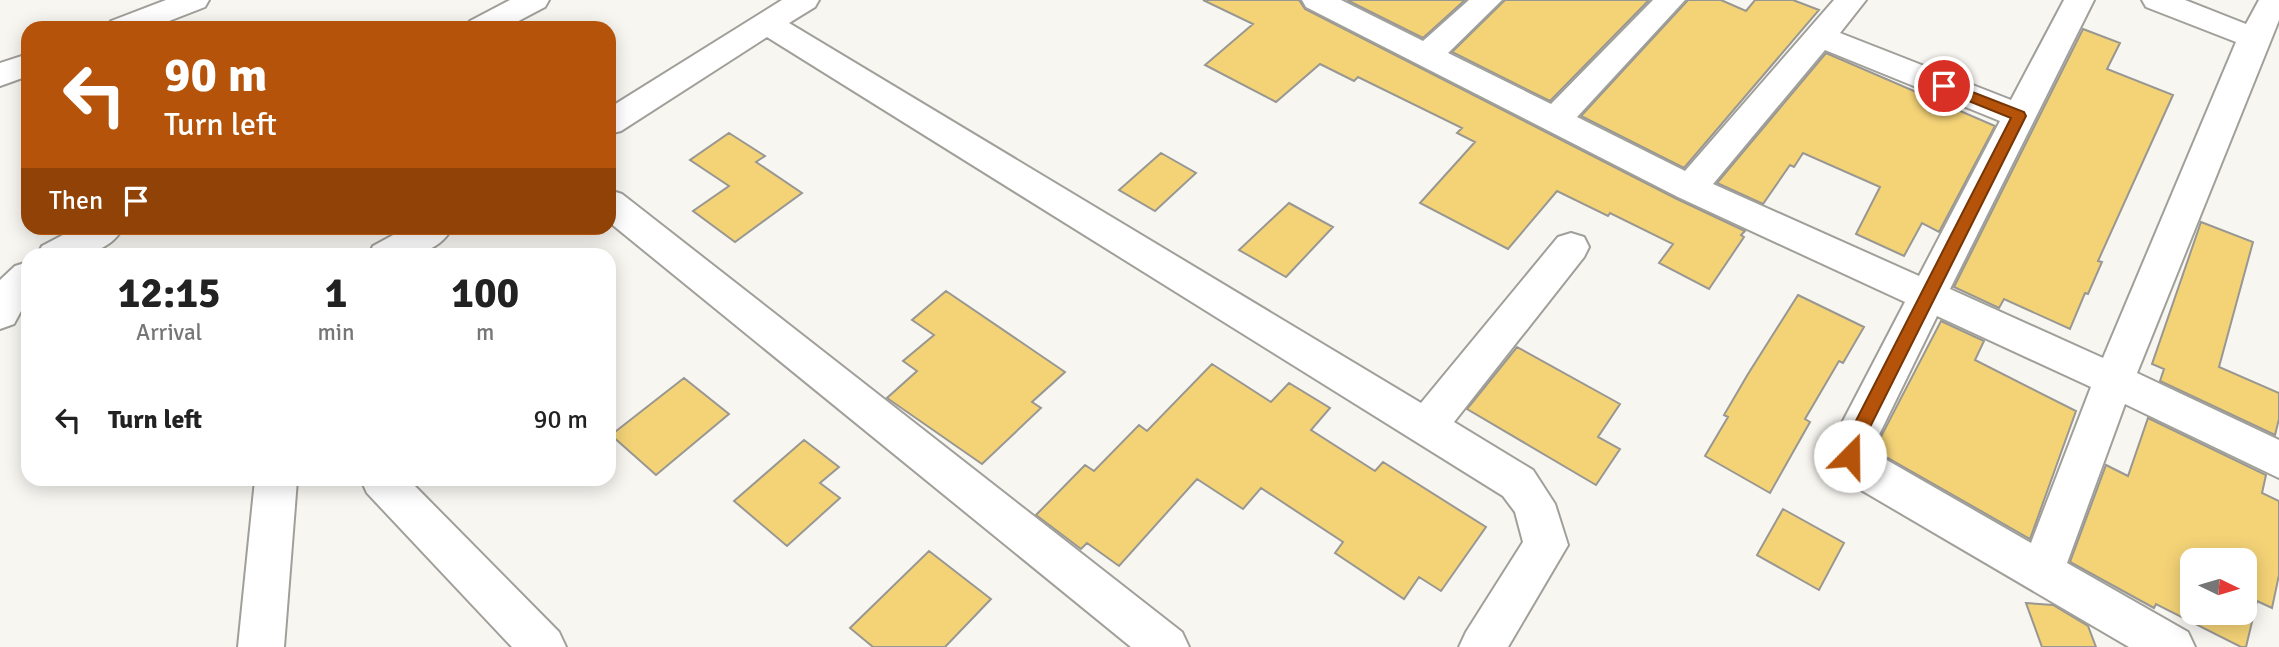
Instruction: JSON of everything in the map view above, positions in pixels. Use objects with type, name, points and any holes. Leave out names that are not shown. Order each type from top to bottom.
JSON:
[{"type":"street","points":[[140,21],[194,0]]},
{"type":"street","points":[[494,21],[534,0]]},
{"type":"street","points":[[616,119],[804,0]]},
{"type":"street","points":[[1317,0],[1690,188],[2114,380],[2279,460]]},
{"type":"street","points":[[1427,55],[1488,0]]},
{"type":"street","points":[[1556,119],[1670,0]]},
{"type":"street","points":[[1690,188],[1818,36],[1852,0]]},
{"type":"street","points":[[2079,0],[1851,446],[1850,456],[1859,467],[2172,647]]},
{"type":"street","points":[[2157,0],[2254,38]]},
{"type":"street","points":[[2042,572],[2114,380],[2254,38],[2274,0]]},
{"type":"street","points":[[767,23],[1518,483],[1534,504],[1546,545],[1482,647]]},
{"type":"street","points":[[1818,36],[2019,116]]},
{"type":"street","points":[[0,75],[21,67]]},
{"type":"street","points":[[616,209],[1166,647]]},
{"type":"street","points":[[69,248],[92,235]]},
{"type":"street","points":[[400,248],[422,235]]},
{"type":"street","points":[[1426,427],[1571,247]]},
{"type":"street","points":[[0,314],[15,286],[21,281]]},
{"type":"street","points":[[261,647],[275,486]]},
{"type":"street","points":[[388,486],[542,647]]},
{"type":"building","points":[[1203,0],[1299,0],[1305,9],[1745,231],[1741,235],[1744,237],[1709,289],[1659,263],[1673,244],[1557,191],[1508,249],[1420,203],[1475,142],[1457,133],[1462,128],[1358,77],[1354,81],[1320,64],[1276,102],[1205,65],[1253,24]]},
{"type":"building","points":[[1347,0],[1465,0],[1423,38]]},
{"type":"building","points":[[1505,0],[1649,0],[1550,101],[1452,52]]},
{"type":"building","points":[[1688,0],[1721,0],[1746,11],[1755,0],[1793,0],[1819,10],[1684,168],[1581,116]]},
{"type":"building","points":[[2083,29],[2120,43],[2107,69],[2173,95],[2098,261],[2102,262],[2088,294],[2085,293],[2070,329],[2004,299],[1999,308],[1954,287]]},
{"type":"building","points":[[1826,53],[1995,126],[1939,232],[1922,223],[1904,256],[1856,234],[1880,187],[1803,153],[1794,167],[1790,165],[1763,204],[1717,183]]},
{"type":"building","points":[[729,133],[765,156],[756,162],[802,193],[735,242],[693,211],[729,186],[690,160]]},
{"type":"building","points":[[1161,153],[1196,173],[1155,211],[1119,190]]},
{"type":"building","points":[[1289,203],[1333,227],[1286,277],[1239,250]]},
{"type":"building","points":[[2201,222],[2253,242],[2219,367],[2279,393],[2279,419],[2275,435],[2160,381],[2164,369],[2152,364]]},
{"type":"building","points":[[946,291],[1065,372],[1032,402],[1041,408],[982,464],[887,398],[917,371],[903,361],[934,335],[912,320]]},
{"type":"building","points":[[1798,295],[1864,327],[1843,363],[1839,361],[1805,419],[1810,422],[1770,493],[1705,456],[1728,417],[1724,415]]},
{"type":"building","points":[[1941,321],[1984,341],[1975,360],[2076,411],[2030,539],[1874,450]]},
{"type":"building","points":[[1517,347],[1620,404],[1598,437],[1620,449],[1596,485],[1467,409]]},
{"type":"building","points":[[1212,364],[1271,402],[1289,383],[1330,408],[1311,430],[1375,471],[1383,462],[1486,527],[1441,591],[1419,577],[1404,599],[1335,553],[1343,542],[1261,488],[1243,509],[1197,479],[1119,566],[1087,543],[1081,549],[1036,515],[1085,465],[1094,471],[1139,425],[1147,431]]},
{"type":"building","points":[[684,378],[729,414],[656,475],[616,439],[616,431]]},
{"type":"building","points":[[2148,418],[2266,475],[2262,493],[2279,501],[2279,575],[2272,608],[2258,601],[2258,548],[2180,548],[2180,616],[2156,604],[2154,608],[2070,562],[2106,465],[2128,476]]},
{"type":"building","points":[[804,440],[839,467],[820,483],[840,498],[787,546],[734,501]]},
{"type":"building","points":[[1783,509],[1844,543],[1819,590],[1757,555]]},
{"type":"building","points":[[929,551],[991,599],[945,647],[873,647],[850,628]]},
{"type":"building","points":[[2026,603],[2053,605],[2088,626],[2096,647],[2042,647]]},
{"type":"building","points":[[2198,625],[2251,625],[2246,647]]},
{"type":"route","points":[[1850,456],[1851,446],[2019,116],[1944,86]]}]
